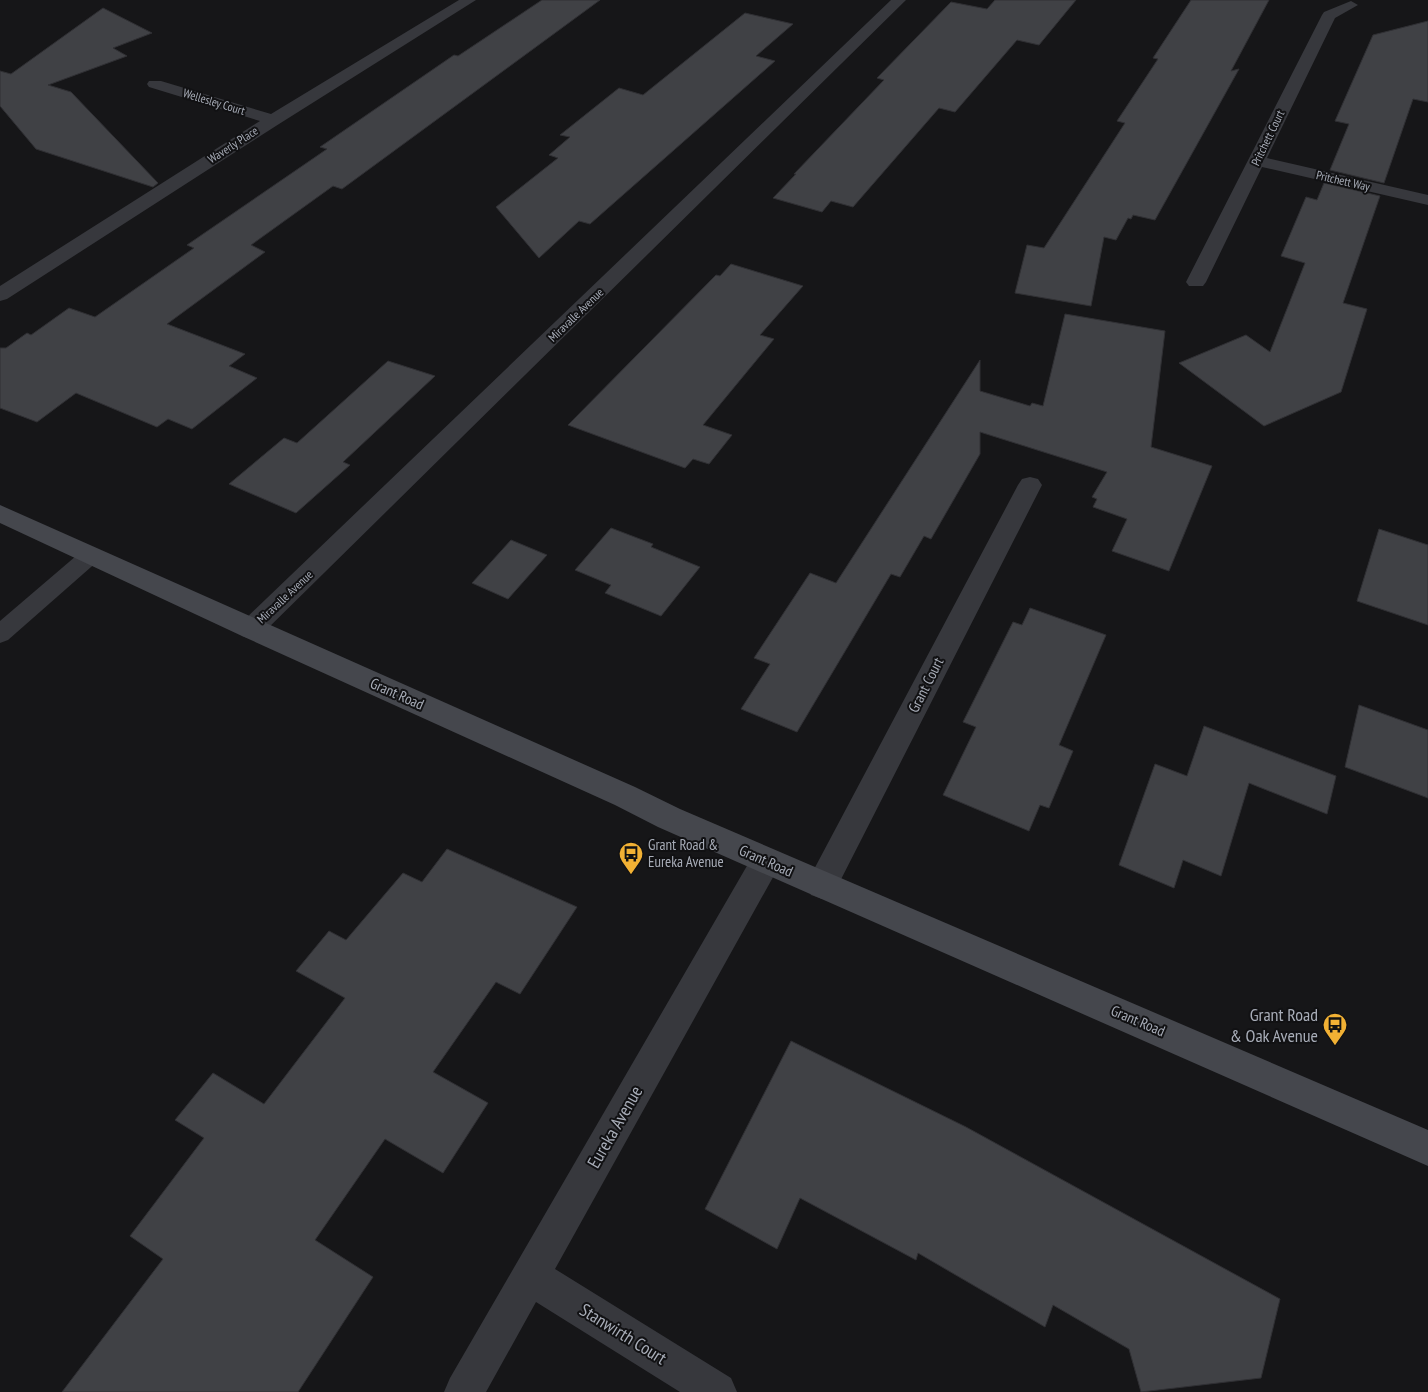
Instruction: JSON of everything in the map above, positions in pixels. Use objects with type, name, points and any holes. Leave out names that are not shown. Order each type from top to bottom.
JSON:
[{"type":"main road","name":"Grant Road","points":[[0,513],[251,629],[766,861],[1428,1148]]},
{"type":"street","name":"Waverly Place","points":[[0,295],[273,120],[469,0]]},
{"type":"street","name":"Miravalle Avenue","points":[[251,629],[899,0]]},
{"type":"street","name":"Pritchett Court","points":[[1196,282],[1329,15],[1351,5]]},
{"type":"street","name":"Wellesley Court","points":[[155,84],[273,120]]},
{"type":"street","name":"Pritchett Way","points":[[1257,161],[1428,200]]},
{"type":"street","name":"Grant Court","points":[[822,885],[1030,485]]},
{"type":"street","name":"Eureka Avenue","points":[[464,1392],[766,861]]},
{"type":"street","name":"Stanwirth Court","points":[[530,1276],[717,1392]]},
{"type":"lane","points":[[0,634],[91,555]]},
{"type":"building","points":[[542,0],[600,0],[342,189],[333,186],[251,245],[265,252],[167,324],[245,354],[229,366],[257,378],[192,429],[168,419],[157,427],[76,393],[37,422],[0,408],[0,348],[6,348],[27,333],[31,335],[69,308],[95,317],[194,248],[187,245],[327,149],[320,147],[454,55],[458,56]]},
{"type":"building","points":[[995,0],[1076,0],[1039,45],[1017,40],[955,112],[939,108],[853,207],[831,201],[822,212],[773,198],[884,80],[877,78],[951,2],[987,9]]},
{"type":"building","points":[[1191,0],[1269,0],[1231,71],[1239,69],[1155,220],[1133,215],[1131,219],[1128,218],[1116,240],[1104,237],[1091,306],[1015,293],[1027,245],[1044,248],[1125,123],[1117,121],[1158,59],[1153,58]]},
{"type":"building","points":[[103,8],[152,33],[113,48],[127,56],[48,85],[71,92],[158,183],[153,187],[36,149],[0,106],[0,71],[11,74]]},
{"type":"building","points":[[745,13],[793,24],[756,56],[775,61],[590,224],[579,221],[539,258],[496,207],[558,158],[549,155],[570,137],[560,135],[619,88],[643,95]]},
{"type":"building","points":[[1428,21],[1428,102],[1413,99],[1384,183],[1330,170],[1349,124],[1335,121],[1373,35]]},
{"type":"building","points":[[1324,183],[1380,196],[1343,303],[1367,309],[1341,392],[1264,426],[1179,363],[1246,335],[1270,352],[1305,263],[1281,256],[1306,197],[1317,200]]},
{"type":"building","points":[[731,264],[803,286],[760,335],[774,339],[703,425],[732,435],[709,464],[693,459],[685,468],[568,425],[716,275],[720,276]]},
{"type":"building","points":[[1065,314],[1165,331],[1151,447],[1212,466],[1169,571],[1112,551],[1127,519],[1093,507],[1097,499],[1092,497],[1107,472],[980,432],[980,454],[931,539],[924,536],[900,577],[891,574],[797,732],[741,709],[770,664],[754,658],[810,573],[836,583],[980,360],[980,391],[1030,406],[1032,403],[1043,406]]},
{"type":"building","points":[[388,361],[435,376],[343,462],[350,465],[296,513],[229,484],[284,438],[297,443]]},
{"type":"building","points":[[611,528],[653,544],[651,547],[700,567],[661,616],[605,593],[611,585],[575,570]]},
{"type":"building","points":[[1379,529],[1428,545],[1428,625],[1357,601]]},
{"type":"building","points":[[511,540],[547,555],[508,599],[472,583]]},
{"type":"building","points":[[1030,608],[1106,635],[1059,745],[1073,751],[1049,808],[1040,805],[1029,831],[943,795],[976,727],[963,722],[1013,622],[1022,625]]},
{"type":"building","points":[[1359,705],[1428,730],[1428,798],[1345,767]]},
{"type":"building","points":[[1204,726],[1336,776],[1327,814],[1249,783],[1221,876],[1183,860],[1174,888],[1119,865],[1155,764],[1187,776]]},
{"type":"building","points":[[447,849],[577,907],[520,994],[496,982],[433,1072],[488,1103],[443,1173],[385,1139],[315,1240],[373,1277],[298,1392],[62,1392],[163,1259],[130,1236],[204,1138],[175,1120],[213,1073],[264,1104],[345,998],[296,971],[329,931],[346,940],[403,873],[422,882]]},
{"type":"building","points":[[791,1041],[966,1127],[1280,1299],[1261,1378],[1141,1392],[1129,1349],[1053,1305],[1045,1327],[918,1253],[916,1260],[800,1198],[777,1249],[705,1209]]},
{"type":"place","name":"Grant Road & Eureka Avenue","points":[[631,875]]},
{"type":"place","name":"Grant Road & Oak Avenue","points":[[1335,1046]]}]
